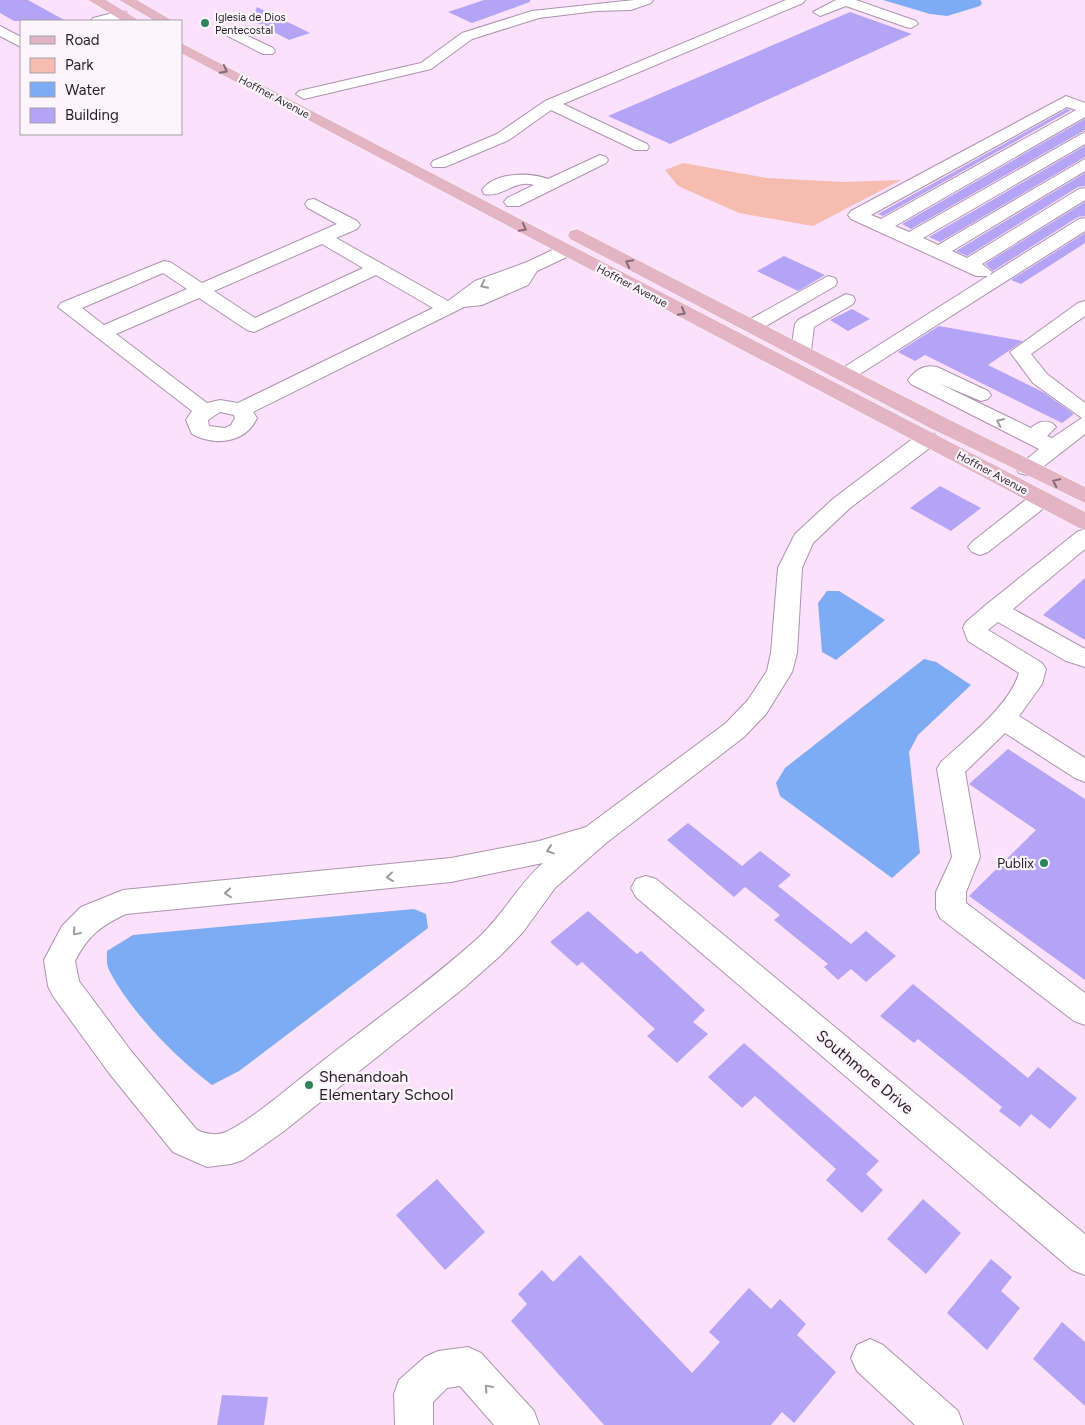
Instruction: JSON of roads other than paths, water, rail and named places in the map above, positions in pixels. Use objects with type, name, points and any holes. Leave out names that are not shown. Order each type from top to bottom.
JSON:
[{"type":"main road","points":[[95,0],[128,19],[160,18]]},
{"type":"main road","points":[[126,0],[160,18]]},
{"type":"main road","name":"Hoffner Avenue","points":[[182,47],[439,164],[531,212]]},
{"type":"main road","name":"Hoffner Avenue","points":[[223,48],[296,99],[412,170],[765,356],[796,364],[910,422],[934,432],[942,438],[967,444],[1003,462],[1027,468],[1085,496]]},
{"type":"main road","points":[[412,170],[444,179],[493,204],[513,202]]},
{"type":"main road","name":"Hoffner Avenue","points":[[558,225],[845,375],[1042,499],[1085,522]]},
{"type":"street","points":[[537,14],[563,0]]},
{"type":"street","points":[[296,99],[426,66],[467,36],[537,14],[596,7],[631,6],[646,0]]},
{"type":"street","points":[[439,164],[503,138],[550,104],[580,90],[798,0]]},
{"type":"street","points":[[820,12],[845,0],[911,24]]},
{"type":"street","points":[[113,20],[128,19]]},
{"type":"street","points":[[228,30],[268,51]]},
{"type":"street","points":[[1,32],[17,45]]},
{"type":"street","points":[[223,48],[248,40]]},
{"type":"street","points":[[997,278],[857,216],[1066,101],[1085,110]]},
{"type":"street","points":[[550,104],[641,147]]},
{"type":"street","points":[[882,226],[1085,110]]},
{"type":"street","points":[[909,239],[1085,137]]},
{"type":"street","points":[[961,158],[1041,190],[1080,201]]},
{"type":"street","points":[[513,202],[600,160]]},
{"type":"street","points":[[938,252],[1085,164]]},
{"type":"street","points":[[490,190],[516,178],[531,177],[548,185]]},
{"type":"street","points":[[968,265],[1080,201]]},
{"type":"street","points":[[102,333],[351,225],[314,204]]},
{"type":"street","points":[[845,375],[1085,223]]},
{"type":"street","points":[[322,237],[378,268],[454,305]]},
{"type":"street","points":[[241,410],[454,305],[464,295],[499,277],[530,268],[565,251]]},
{"type":"street","points":[[205,411],[68,307],[164,266],[254,326],[378,268]]},
{"type":"street","points":[[752,326],[828,282]]},
{"type":"street","points":[[801,352],[804,324],[846,300]]},
{"type":"street","points":[[1085,307],[1020,352],[1025,363],[1036,374],[1085,413]]},
{"type":"street","points":[[596,835],[539,853],[451,870],[123,902],[92,916],[73,934],[59,960],[64,986],[104,1041],[185,1142],[207,1151],[231,1148],[272,1120],[372,1043],[490,946],[512,924],[544,879],[596,835],[735,730],[757,707],[771,688],[779,672],[784,653],[790,568],[803,539],[842,504],[974,401],[1054,448]]},
{"type":"street","points":[[1027,468],[1085,424]]},
{"type":"street","points":[[1085,537],[975,628],[977,635],[1033,670],[1029,684],[1003,719],[951,769],[966,857],[951,892],[951,909],[1085,1011]]},
{"type":"street","points":[[996,610],[1075,655],[1085,658]]},
{"type":"street","points":[[1003,719],[1085,771]]},
{"type":"street","name":"Southmore Drive","points":[[646,888],[1085,1257]]},
{"type":"street","points":[[870,1358],[944,1425]]},
{"type":"street","points":[[414,1425],[413,1394],[438,1370],[468,1366],[520,1425]]},
{"type":"lane","points":[[228,406],[241,410],[246,418],[245,423],[235,431],[219,435],[211,434],[199,429],[197,420],[205,411],[228,406]]},
{"type":"lane","points":[[980,546],[1042,499]]},
{"type":"water","points":[[883,0],[980,0],[982,3],[980,6],[947,16],[930,14]]},
{"type":"water","points":[[827,591],[839,591],[885,620],[836,660],[822,652],[818,603]]},
{"type":"water","points":[[924,659],[936,662],[971,685],[918,735],[909,752],[920,853],[892,878],[780,796],[776,783],[785,768]]},
{"type":"water","points":[[414,909],[426,914],[428,928],[239,1071],[212,1085],[183,1061],[154,1032],[118,986],[107,965],[107,951],[133,935]]},
{"type":"place","name":"Iglesia de Dios Pentecostal","points":[[205,23]]},
{"type":"place","name":"Publix","points":[[1044,863]]},
{"type":"place","name":"Shenandoah Elementary School","points":[[309,1085]]}]
